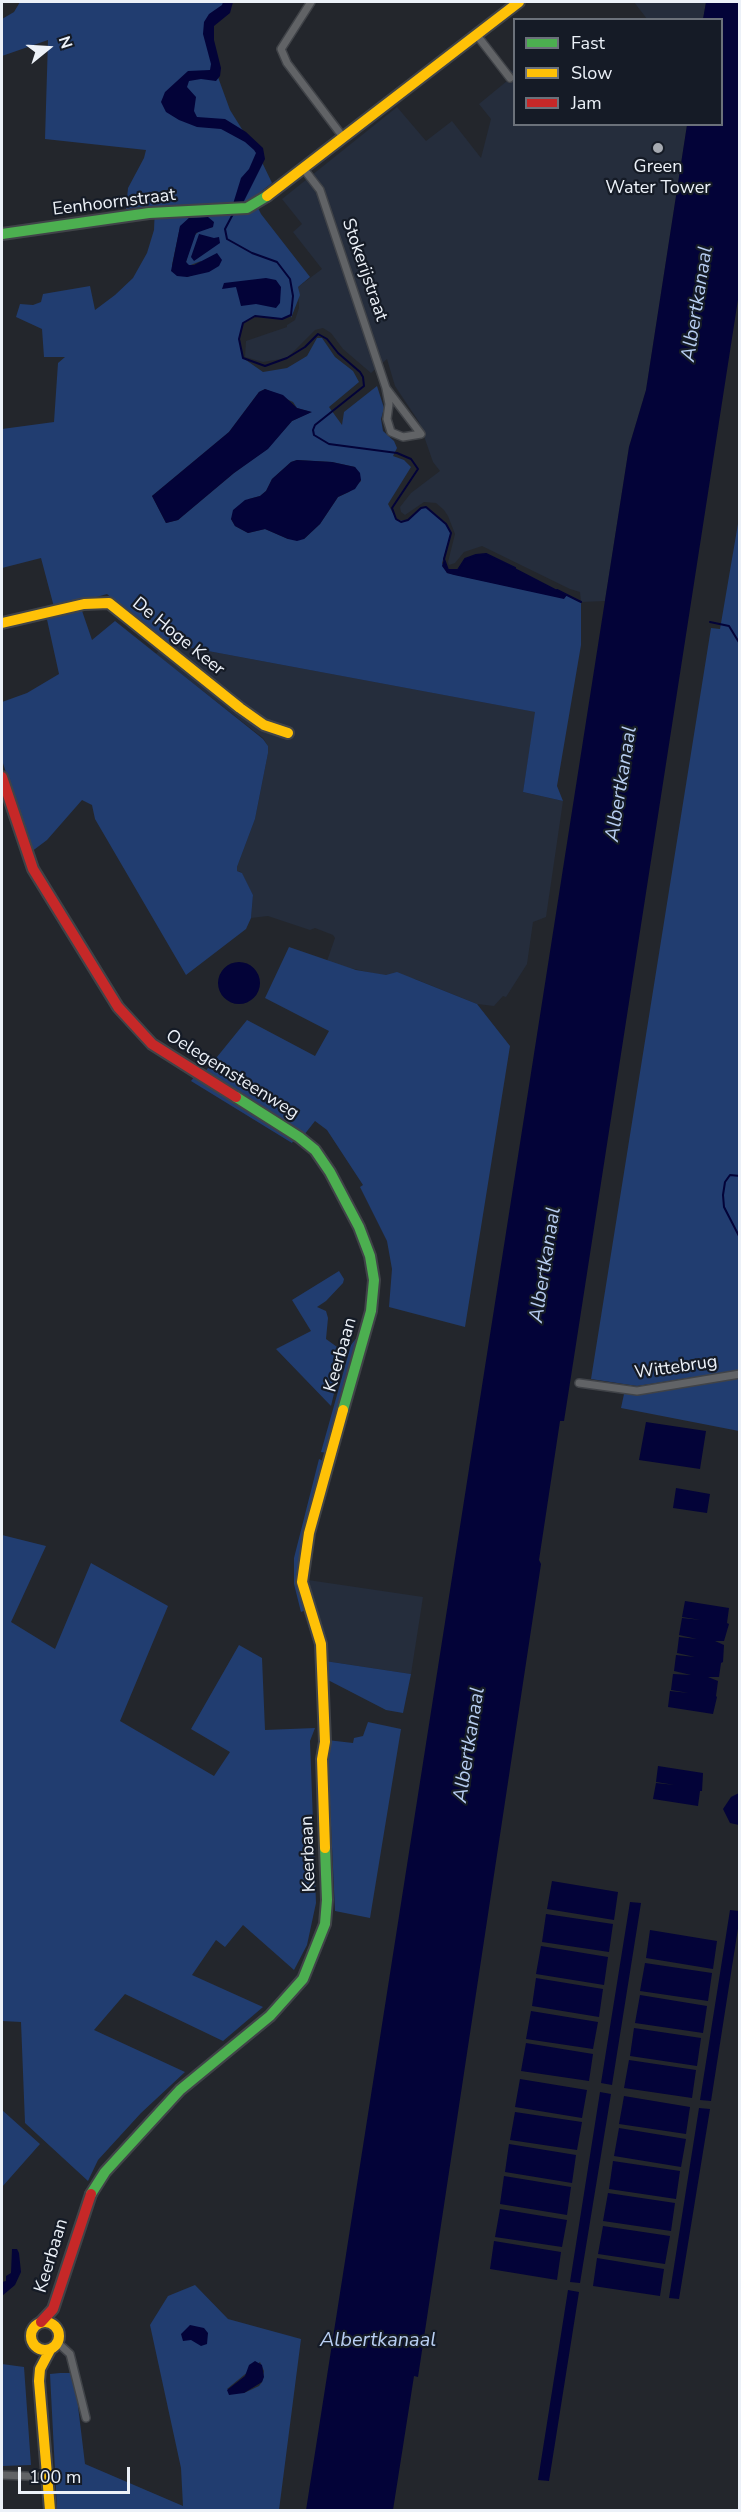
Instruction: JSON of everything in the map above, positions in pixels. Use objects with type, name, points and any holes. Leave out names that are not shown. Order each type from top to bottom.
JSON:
[{"type":"street","points":[[311,2],[281,49],[287,63],[344,137]]},
{"type":"street","points":[[303,168],[519,2]]},
{"type":"street","points":[[476,34],[510,78]]},
{"type":"street","name":"Eenhoornstraat","points":[[2,234],[149,213],[247,208],[257,204],[303,168]]},
{"type":"street","name":"Stokerijstraat","points":[[303,168],[320,190],[386,388],[389,404],[387,419],[391,432],[403,437],[421,434],[386,388]]},
{"type":"street","name":"De Hoge Keer","points":[[2,623],[91,603],[109,603],[248,714],[264,725],[288,733]]},
{"type":"street","name":"Oelegemsteenweg","points":[[2,777],[33,869],[125,1017],[152,1044],[299,1137],[320,1156],[354,1218],[370,1256],[374,1280],[371,1311]]},
{"type":"street","name":"Keerbaan","points":[[50,2511],[39,2381],[40,2369],[36,2347],[31,2341],[31,2333],[53,2309],[82,2212],[105,2172],[180,2090],[270,2016],[303,1979],[325,1924],[327,1900],[322,1759],[325,1742],[321,1644],[302,1582],[303,1564],[309,1533],[371,1311]]},
{"type":"street","name":"Wittebrug","points":[[579,1383],[637,1391],[740,1374]]},
{"type":"street","name":"Keerbaan","points":[[40,2369],[54,2346],[57,2328],[53,2309]]},
{"type":"street","name":"Keerbaan","points":[[41,2322],[49,2322],[57,2328]]},
{"type":"street","points":[[36,2347],[42,2350],[54,2346],[70,2354],[74,2362],[86,2418]]},
{"type":"street","points":[[2,2475],[48,2477]]},
{"type":"shaded area","points":[[20,2],[228,2],[209,25],[215,69],[230,110],[260,158],[272,183],[253,198],[261,214],[310,277],[298,287],[300,295],[291,318],[291,316],[282,319],[255,316],[243,323],[239,339],[243,358],[263,372],[287,368],[307,356],[317,338],[322,338],[335,357],[353,371],[359,382],[329,407],[342,425],[344,412],[377,386],[384,408],[381,419],[383,431],[394,441],[397,448],[393,456],[404,460],[411,467],[388,504],[397,521],[408,520],[421,508],[426,507],[446,524],[451,533],[442,563],[447,573],[564,598],[567,595],[581,602],[581,645],[557,786],[563,801],[523,792],[535,712],[165,643],[107,594],[79,602],[92,640],[115,621],[263,739],[268,746],[255,819],[237,867],[237,871],[242,873],[253,895],[251,918],[246,929],[186,975],[95,819],[92,805],[82,800],[47,840],[31,852],[2,760],[2,702],[27,693],[59,674],[46,615],[54,607],[41,558],[2,568],[2,429],[54,422],[58,363],[65,357],[44,357],[42,329],[16,317],[20,304],[33,305],[41,302],[43,294],[90,286],[95,310],[115,295],[133,278],[147,253],[154,230],[155,206],[126,209],[128,188],[146,150],[45,139],[48,40],[2,56],[2,19],[14,12]],"holes":[[[189,218],[201,218],[213,227],[200,230],[193,237],[186,262],[188,266],[201,261],[193,275],[187,277],[172,265],[180,227]],[[265,389],[293,402],[297,408],[311,412],[292,421],[267,449],[234,473],[178,520],[166,523],[152,496],[229,432],[259,392]],[[297,460],[332,462],[355,467],[361,481],[349,492],[338,497],[320,524],[304,539],[288,539],[265,529],[248,533],[235,526],[231,519],[249,499],[260,496],[266,491],[272,479],[291,462]]]},
{"type":"shaded area","points":[[634,2],[706,2],[703,18],[646,18]]},
{"type":"shaded area","points":[[510,70],[513,71],[513,126],[687,126],[646,390],[629,447],[605,601],[581,602],[580,592],[482,546],[464,552],[455,563],[449,565],[455,534],[444,510],[436,503],[424,502],[405,515],[401,512],[400,507],[411,493],[440,471],[433,462],[419,422],[395,386],[387,359],[371,373],[343,349],[331,333],[323,328],[315,330],[287,358],[263,362],[245,357],[246,341],[287,327],[295,320],[299,308],[298,287],[322,269],[293,232],[302,224],[282,199],[397,107],[426,141],[452,121],[481,158],[491,119],[479,104],[507,81]]},
{"type":"shaded area","points":[[739,518],[739,1370],[637,1386],[591,1379],[711,628],[720,629]]},
{"type":"shaded area","points":[[165,643],[536,712],[523,792],[563,801],[546,917],[533,922],[527,964],[506,997],[503,996],[494,1006],[477,1004],[415,979],[381,975],[345,967],[327,961],[335,938],[333,935],[268,916],[251,918],[253,895],[241,872],[237,871],[237,867],[255,819],[268,746],[263,738],[156,654]]},
{"type":"shaded area","points":[[289,947],[356,970],[386,975],[397,972],[477,1004],[510,1046],[465,1327],[389,1307],[392,1269],[387,1241],[360,1187],[363,1185],[327,1130],[315,1121],[304,1135],[204,1073],[247,1020],[315,1056],[329,1031],[265,998]]},
{"type":"shaded area","points":[[194,1077],[295,1138],[292,1143],[191,1081]]},
{"type":"shaded area","points":[[339,1271],[344,1279],[343,1283],[317,1307],[326,1311],[328,1318],[326,1339],[344,1352],[331,1406],[276,1349],[311,1331],[292,1300]]},
{"type":"shaded area","points":[[358,1336],[326,1453],[321,1452],[351,1345]]},
{"type":"shaded area","points":[[739,1378],[739,1431],[621,1408],[624,1394]]},
{"type":"shaded area","points":[[319,1459],[323,1461],[303,1541],[306,1610],[301,1612],[294,1584],[294,1558]]},
{"type":"shaded area","points":[[2,1535],[46,1546],[11,1622],[55,1649],[91,1563],[168,1606],[120,1721],[214,1776],[230,1752],[191,1729],[239,1645],[262,1658],[265,1730],[315,1728],[310,1741],[316,1903],[307,1945],[294,1970],[243,1925],[225,1947],[216,1940],[192,1975],[263,2007],[223,2041],[125,1994],[94,2030],[185,2072],[141,2113],[98,2160],[88,2181],[25,2123],[21,2022],[2,2021]]},
{"type":"shaded area","points":[[308,1580],[423,1597],[411,1674],[325,1661],[322,1633]]},
{"type":"shaded area","points":[[325,1661],[411,1674],[403,1713],[386,1710],[326,1679]]},
{"type":"shaded area","points":[[368,1722],[401,1729],[370,1918],[335,1911],[327,1740],[353,1743],[354,1738],[363,1736]]},
{"type":"shaded area","points":[[2,2110],[40,2144],[2,2187]]},
{"type":"shaded area","points":[[195,2285],[228,2319],[301,2339],[279,2510],[57,2510],[50,2374],[60,2373],[74,2373],[85,2464],[183,2506],[181,2468],[150,2325],[168,2296]],"holes":[[[260,2362],[264,2371],[259,2386],[244,2393],[227,2389]]]},
{"type":"shaded area","points":[[2,2364],[24,2367],[31,2465],[2,2466]]},
{"type":"water","points":[[223,2],[233,2],[230,13],[214,26],[214,40],[221,68],[220,76],[216,81],[201,79],[189,81],[187,87],[196,97],[194,111],[197,117],[225,119],[246,132],[263,148],[265,159],[243,203],[233,204],[241,178],[249,169],[256,153],[254,150],[245,142],[221,129],[197,127],[179,120],[166,112],[161,102],[165,92],[188,71],[210,70],[211,64],[203,34],[204,22],[209,14]]},
{"type":"water","name":"Albertkanaal","points":[[706,2],[739,2],[739,293],[564,1421],[560,1421],[539,1560],[541,1564],[418,2377],[414,2376],[393,2510],[306,2510],[629,447],[646,390],[687,126],[723,126],[723,18],[703,18]]},
{"type":"water","points":[[208,217],[214,222],[213,227],[196,233],[186,262],[194,265],[217,253],[222,260],[219,266],[209,272],[187,277],[177,276],[171,271],[180,226],[189,218]]},
{"type":"water","points":[[199,234],[219,237],[220,243],[194,261],[191,257]]},
{"type":"water","points":[[266,278],[276,280],[281,287],[280,303],[276,308],[256,304],[241,306],[236,287],[222,289],[224,283]]},
{"type":"water","points":[[265,389],[283,395],[297,408],[312,412],[292,421],[268,449],[234,473],[178,520],[166,523],[152,496],[229,432],[259,392]]},
{"type":"water","points":[[297,460],[332,462],[355,467],[360,473],[361,480],[355,489],[338,497],[320,524],[304,539],[297,541],[288,539],[265,529],[248,533],[235,526],[231,519],[233,510],[245,500],[260,496],[266,491],[272,479],[291,462]]},
{"type":"water","points":[[486,554],[567,595],[564,599],[454,575],[447,573],[442,566],[444,559],[448,570],[457,570],[465,559]]},
{"type":"water","points":[[239,962],[247,963],[254,968],[259,975],[259,991],[254,998],[247,1003],[239,1004],[231,1003],[224,998],[219,991],[218,983],[219,975],[224,968],[231,963]]},
{"type":"water","points":[[646,1422],[706,1431],[700,1469],[639,1460]]},
{"type":"water","points":[[676,1488],[710,1494],[707,1513],[673,1508]]},
{"type":"water","points":[[685,1601],[729,1608],[727,1623],[729,1624],[724,1641],[715,1641],[724,1645],[719,1677],[708,1677],[718,1681],[713,1714],[668,1707],[670,1691],[689,1693],[671,1690],[673,1674],[691,1675],[674,1671],[676,1655],[695,1657],[677,1653],[679,1637],[697,1639],[679,1635],[682,1618],[701,1620],[682,1617]]},
{"type":"water","points":[[658,1766],[703,1773],[698,1806],[653,1799],[656,1783],[675,1785],[656,1782]]},
{"type":"water","points":[[739,1793],[739,1825],[730,1823],[723,1809],[731,1797]]},
{"type":"water","points":[[552,1881],[618,1892],[614,1920],[547,1909]]},
{"type":"water","points":[[630,1902],[641,1903],[612,2085],[601,2083]]},
{"type":"water","points":[[730,1910],[739,1911],[739,1922],[711,2101],[700,2100]]},
{"type":"water","points":[[546,1914],[613,1924],[609,1952],[542,1942]]},
{"type":"water","points":[[650,1930],[717,1941],[713,1969],[646,1958]]},
{"type":"water","points":[[541,1946],[608,1957],[604,1985],[536,1974]]},
{"type":"water","points":[[645,1963],[712,1973],[708,2001],[640,1991]]},
{"type":"water","points":[[536,1978],[603,1989],[599,2017],[532,2006]]},
{"type":"water","points":[[640,1995],[707,2006],[703,2033],[635,2023]]},
{"type":"water","points":[[531,2011],[598,2022],[593,2049],[526,2039]]},
{"type":"water","points":[[634,2028],[701,2038],[697,2066],[630,2056]]},
{"type":"water","points":[[526,2043],[593,2054],[589,2081],[521,2071]]},
{"type":"water","points":[[629,2060],[696,2070],[692,2098],[624,2088]]},
{"type":"water","points":[[520,2079],[587,2090],[582,2118],[515,2107]]},
{"type":"water","points":[[600,2092],[611,2094],[580,2283],[570,2282]]},
{"type":"water","points":[[624,2096],[690,2107],[686,2134],[619,2124]]},
{"type":"water","points":[[699,2108],[710,2109],[679,2299],[669,2298]]},
{"type":"water","points":[[515,2112],[582,2122],[577,2150],[510,2140]]},
{"type":"water","points":[[619,2128],[686,2139],[681,2167],[614,2156]]},
{"type":"water","points":[[509,2144],[576,2155],[572,2183],[505,2172]]},
{"type":"water","points":[[613,2161],[680,2171],[676,2199],[609,2189]]},
{"type":"water","points":[[504,2176],[571,2187],[567,2215],[500,2204]]},
{"type":"water","points":[[608,2193],[675,2203],[671,2231],[603,2221]]},
{"type":"water","points":[[500,2209],[567,2220],[562,2247],[495,2237]]},
{"type":"water","points":[[603,2226],[670,2236],[665,2264],[598,2254]]},
{"type":"water","points":[[494,2241],[561,2252],[557,2280],[490,2269]]},
{"type":"water","points":[[12,2249],[17,2249],[19,2253],[21,2272],[15,2285],[2,2296],[2,2282],[6,2281],[6,2276],[11,2273]]},
{"type":"water","points":[[597,2258],[664,2269],[660,2296],[593,2286]]},
{"type":"water","points":[[568,2290],[579,2292],[549,2481],[538,2480]]},
{"type":"water","points":[[190,2325],[204,2328],[208,2333],[207,2344],[201,2346],[191,2340],[183,2341],[181,2334]]},
{"type":"water","points":[[255,2361],[262,2365],[264,2377],[262,2382],[244,2393],[229,2395],[227,2390],[245,2376],[249,2365]]},
{"type":"waterway","points":[[234,212],[225,229],[227,239],[252,253],[277,262],[290,279],[293,296],[291,315],[282,319],[255,316],[243,323],[239,339],[243,358],[265,366],[287,358],[305,347],[318,334],[327,339],[338,353],[360,372],[364,386],[315,425],[314,435],[329,444],[397,453],[411,459],[418,469],[392,508],[396,519],[401,522],[408,520],[421,508],[426,507],[446,524],[451,533],[444,559],[448,570],[458,570],[465,559],[486,554],[515,568]]},
{"type":"waterway","points":[[557,590],[581,602]]},
{"type":"waterway","points":[[710,622],[729,626],[740,644]]},
{"type":"waterway","points":[[740,1176],[730,1175],[725,1182],[723,1195],[724,1207],[740,1238]]},
{"type":"traffic: fast","points":[[2,234],[149,213],[247,208],[267,196]]},
{"type":"traffic: fast","points":[[236,1097],[299,1137],[315,1150],[330,1172],[359,1227],[370,1256],[374,1280],[371,1311],[343,1410]]},
{"type":"traffic: fast","points":[[91,2194],[105,2172],[180,2090],[270,2016],[303,1979],[325,1924],[327,1900],[325,1848]]},
{"type":"traffic: slow","points":[[267,196],[519,2]]},
{"type":"traffic: slow","points":[[2,623],[84,604],[109,603],[240,708],[264,725],[288,733]]},
{"type":"traffic: slow","points":[[325,1848],[322,1759],[325,1742],[321,1644],[302,1582],[309,1533],[343,1410]]},
{"type":"traffic: slow","points":[[45,2322],[55,2326],[59,2336],[55,2346],[45,2350],[35,2346],[31,2336],[35,2326],[45,2322]]},
{"type":"traffic: slow","points":[[50,2350],[40,2369],[39,2381],[50,2510]]},
{"type":"traffic: jam","points":[[2,777],[33,869],[118,1007],[152,1044],[236,1097]]},
{"type":"traffic: jam","points":[[41,2322],[53,2309],[91,2194]]},
{"type":"place","name":"Green Water Tower","points":[[658,148]]}]
